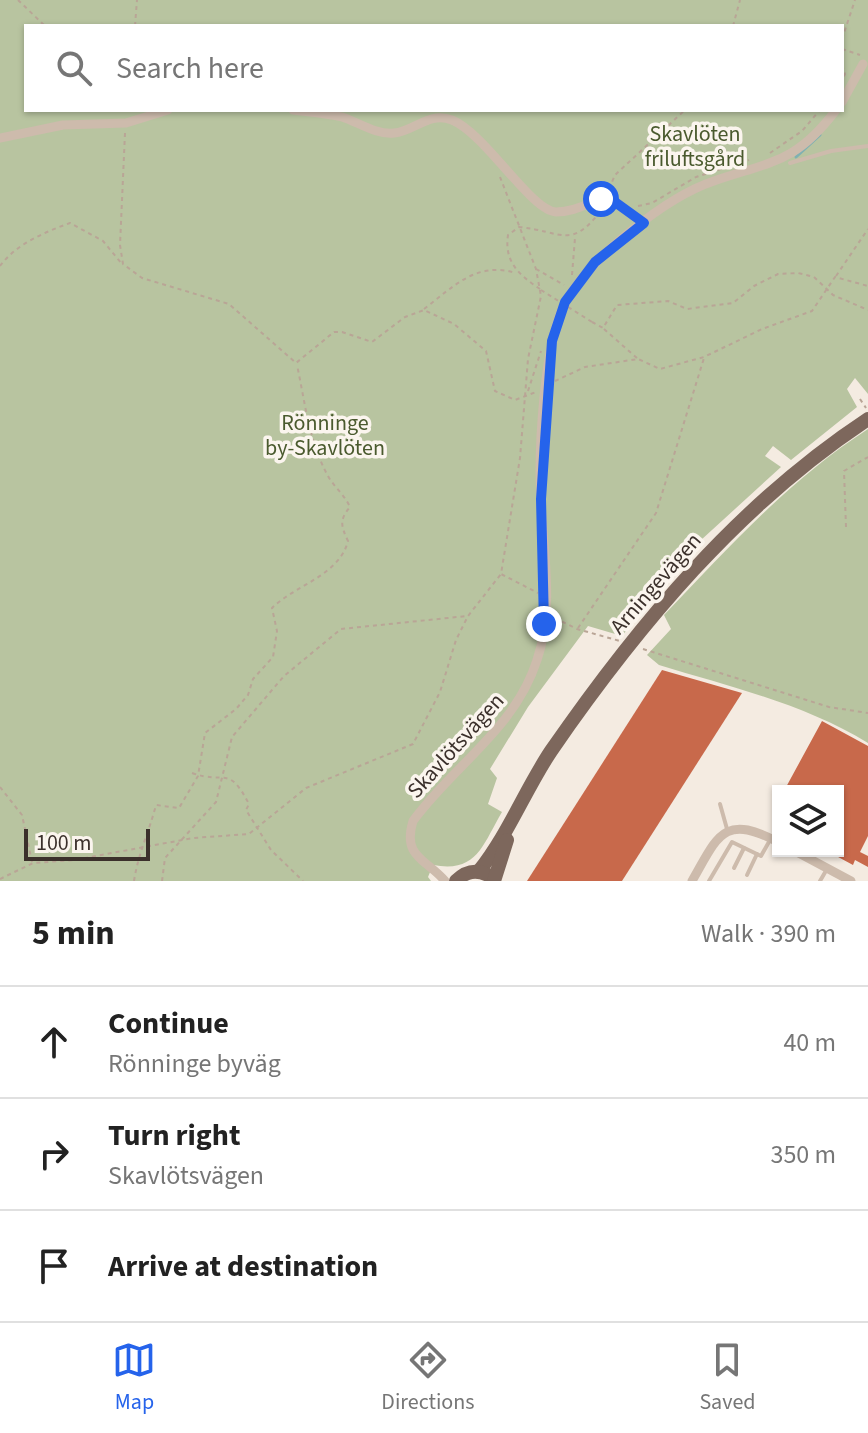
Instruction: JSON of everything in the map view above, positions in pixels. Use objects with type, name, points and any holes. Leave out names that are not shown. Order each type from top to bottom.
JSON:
[{"type":"main road","name":"Arningevägen","points":[[467,875],[515,813],[550,753],[613,667],[707,554],[806,464],[868,419]]},
{"type":"main road","name":"Arningevägen","points":[[494,881],[515,813]]},
{"type":"main road","points":[[467,875],[494,881]]},
{"type":"street","points":[[844,99],[866,61]]},
{"type":"street","points":[[0,138],[63,125],[126,123],[162,112]]},
{"type":"street","points":[[306,112],[345,118],[395,133],[432,118],[451,119],[474,134],[540,206],[551,212],[587,206],[608,197],[644,223]]},
{"type":"street","name":"Skavlötsvägen","points":[[467,875],[441,877],[412,850],[409,834],[413,821],[507,720],[525,691],[539,657],[545,607],[541,499],[546,386],[552,341],[565,302],[595,262],[644,223],[690,191],[785,160],[834,112]]},
{"type":"street","points":[[692,881],[719,836],[727,829],[752,829],[772,839]]},
{"type":"street","points":[[806,857],[851,881]]},
{"type":"lane","points":[[790,163],[831,151],[868,146]]},
{"type":"lane","points":[[720,804],[727,829]]},
{"type":"lane","points":[[709,881],[732,842],[761,856],[772,842]]},
{"type":"lane","points":[[734,868],[744,848]]},
{"type":"lane","points":[[747,875],[757,854]]},
{"type":"lane","points":[[820,881],[827,868]]},
{"type":"path","points":[[18,0],[43,24]]},
{"type":"path","points":[[135,24],[137,0]]},
{"type":"path","points":[[734,24],[740,0]]},
{"type":"path","points":[[844,33],[855,0]]},
{"type":"path","points":[[844,50],[866,61]]},
{"type":"path","points":[[517,273],[506,250],[508,235],[519,227],[567,238],[575,236],[589,226],[608,197],[615,175],[669,129],[683,112]]},
{"type":"path","points":[[760,156],[789,142],[818,112]]},
{"type":"path","points":[[123,264],[120,245],[126,123]]},
{"type":"path","points":[[621,206],[652,203],[696,177],[752,159]]},
{"type":"path","points":[[502,162],[499,172],[502,186],[536,269],[541,290],[528,359]]},
{"type":"path","points":[[0,266],[33,239],[70,223],[103,241],[123,264],[142,278],[229,304],[296,363],[313,442],[329,479],[343,492],[350,507],[342,516],[341,526],[348,541],[346,551],[327,570],[272,608],[277,631],[273,657],[253,679],[248,695],[236,709],[205,733],[198,776],[179,808],[156,805],[146,846],[136,859],[134,881]]},
{"type":"path","points":[[296,363],[334,332],[372,342],[405,317],[424,310],[484,269],[500,268],[517,273],[603,328],[638,359],[660,369],[704,357],[762,329],[812,311],[868,229]]},
{"type":"path","points":[[571,277],[575,236]]},
{"type":"path","points":[[536,269],[569,288]]},
{"type":"path","points":[[603,328],[617,305],[668,301],[687,309],[733,303],[754,286],[778,274],[798,273],[814,277],[827,289],[868,310]]},
{"type":"path","points":[[835,277],[868,286]]},
{"type":"path","points":[[424,310],[454,324],[486,351],[495,391],[515,400],[526,398],[585,367],[638,359]]},
{"type":"path","points":[[577,629],[656,513],[704,357]]},
{"type":"path","points":[[860,399],[868,411]]},
{"type":"path","points":[[846,527],[844,471],[868,457]]},
{"type":"path","points":[[0,879],[33,863],[74,860],[177,841],[249,834],[306,788],[413,744],[440,692],[456,640],[468,616],[501,574]]},
{"type":"path","points":[[162,881],[165,858],[177,841],[216,802],[232,737],[284,676],[341,629],[468,616]]},
{"type":"path","points":[[637,647],[829,707],[868,713]]},
{"type":"path","points":[[192,773],[198,776],[223,775],[243,788],[249,804],[246,810],[271,850],[302,881],[305,876]]},
{"type":"path","points":[[0,787],[22,815],[33,863]]},
{"type":"green space","name":"Rönninge by-Skavlöten","points":[[0,0],[868,0],[868,394],[855,378],[847,389],[857,407],[791,460],[773,446],[765,456],[781,467],[689,551],[622,636],[588,626],[528,707],[490,769],[497,778],[488,804],[502,812],[483,846],[469,861],[460,865],[433,865],[428,877],[431,881],[0,881]]},
{"type":"green space","points":[[868,429],[868,743],[793,707],[659,665],[647,655],[671,629],[664,615],[736,540],[812,470]]},
{"type":"building","points":[[662,670],[742,693],[622,881],[527,881]]},
{"type":"building","points":[[822,721],[868,746],[868,836],[860,852],[868,856],[868,867],[855,860],[853,865],[838,857],[844,857],[844,785],[787,785]]},
{"type":"waterway","points":[[796,157],[820,135]]},
{"type":"route","points":[[544,624],[545,564],[541,499],[546,386],[552,341],[565,302],[595,262],[644,223],[608,197],[601,199]]},
{"type":"park label","name":"Skavlöten friluftsgård","points":[[695,146]]}]
